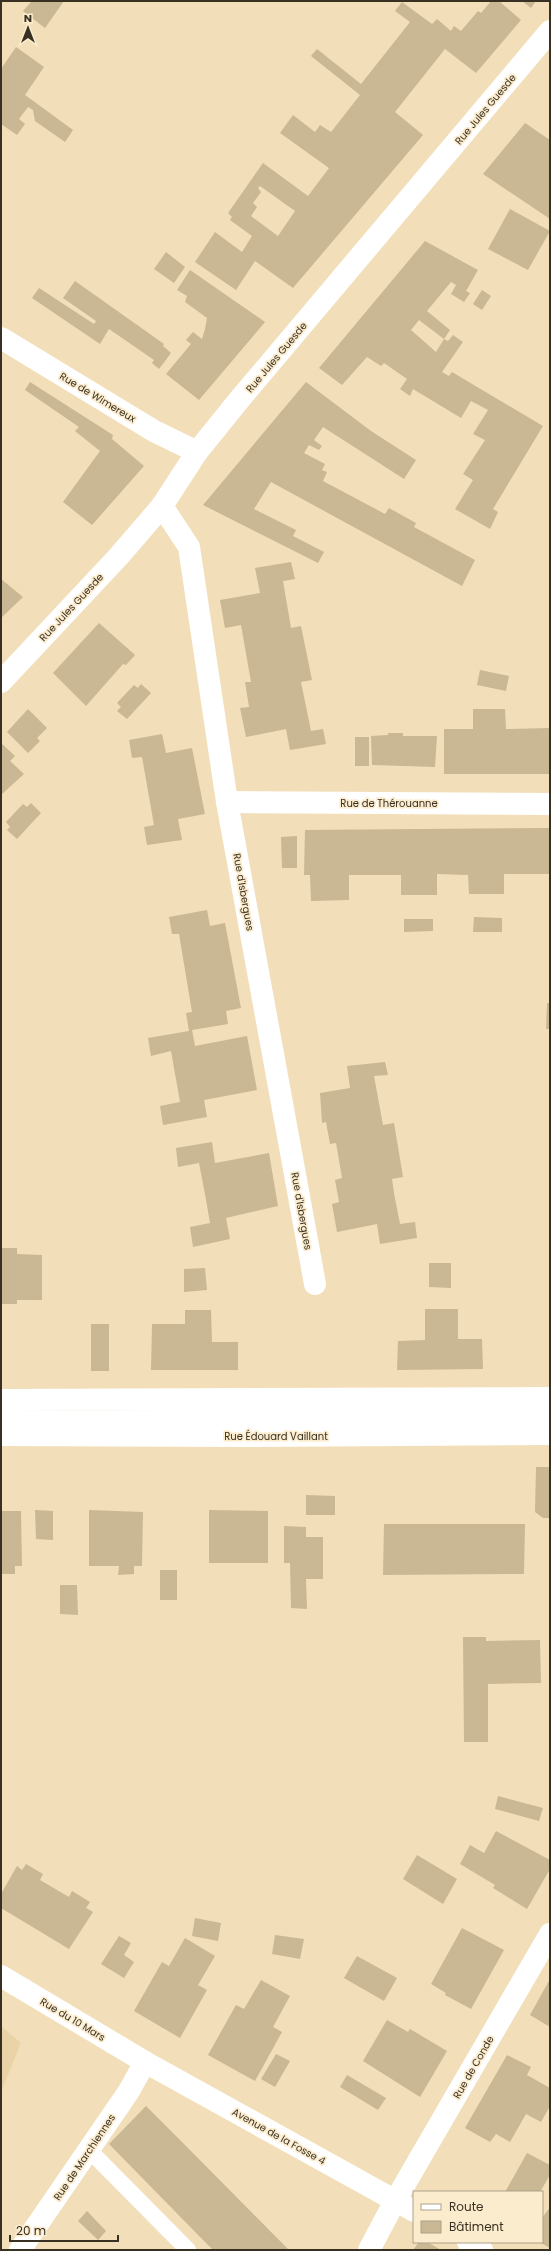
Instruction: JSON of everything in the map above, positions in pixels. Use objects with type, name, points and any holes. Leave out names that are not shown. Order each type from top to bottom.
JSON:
[{"type":"street","name":"Rue Jules Guesde","points":[[1,682],[119,556],[162,506],[197,452],[550,31]]},
{"type":"street","name":"Rue de Wimereux","points":[[1,338],[154,431],[197,452]]},
{"type":"street","name":"Rue d'Isbergues","points":[[162,506],[189,547],[227,802],[315,1284]]},
{"type":"street","name":"Rue de Thérouanne","points":[[227,802],[550,804]]},
{"type":"street","points":[[1,1400],[550,1398]]},
{"type":"street","name":"Rue Édouard Vaillant","points":[[1,1435],[239,1436],[550,1434]]},
{"type":"street","name":"Rue de Conde","points":[[405,2206],[550,1934]]},
{"type":"street","name":"Rue du 10 Mars","points":[[1,1976],[145,2062]]},
{"type":"street","name":"Avenue de la Fosse 4","points":[[145,2062],[405,2206]]},
{"type":"street","name":"Rue de Marchiennes","points":[[20,2250],[129,2091],[145,2062]]},
{"type":"street","points":[[369,2250],[405,2206]]},
{"type":"street","points":[[470,2243],[482,2250]]},
{"type":"lane","points":[[1,1419],[550,1416]]},
{"type":"lane","points":[[89,2150],[188,2250]]},
{"type":"shaded area","points":[[1,2026],[21,2043],[1,2092]]},
{"type":"building","points":[[32,1],[64,1],[45,28],[23,11]]},
{"type":"building","points":[[491,1],[499,1],[521,20],[476,73],[445,49],[395,112],[423,135],[293,288],[255,261],[236,290],[195,262],[215,232],[242,252],[252,236],[230,220],[232,217],[228,213],[263,163],[308,196],[329,168],[280,133],[293,115],[315,132],[320,125],[331,132],[360,95],[311,56],[317,49],[361,84],[410,22],[395,11],[402,2],[432,24],[437,19],[451,31],[454,26],[461,31],[478,11],[481,13]],"holes":[[[260,186],[295,211],[278,236],[251,216],[257,207],[253,203],[261,192],[258,188]]]},
{"type":"building","points":[[522,1],[536,1],[531,8]]},
{"type":"building","points":[[16,47],[44,67],[25,95],[73,130],[65,142],[35,121],[33,110],[28,107],[19,119],[25,124],[17,135],[1,124],[1,69]]},
{"type":"building","points":[[525,123],[550,140],[550,219],[483,174]]},
{"type":"building","points":[[510,209],[550,231],[528,270],[488,249]]},
{"type":"building","points":[[425,241],[478,270],[466,291],[470,293],[464,302],[451,294],[456,285],[451,282],[427,311],[450,330],[444,339],[448,341],[453,335],[463,342],[442,372],[449,376],[452,372],[543,426],[493,509],[498,512],[490,529],[455,509],[473,480],[463,474],[485,440],[473,434],[488,410],[471,401],[461,418],[413,389],[410,396],[400,389],[407,379],[384,363],[381,366],[367,357],[342,385],[319,368]],"holes":[[[419,320],[444,339],[436,352],[411,330]]]},
{"type":"building","points":[[166,252],[185,267],[174,283],[154,269]]},
{"type":"building","points":[[190,270],[265,322],[199,400],[166,374],[191,344],[186,340],[193,332],[202,339],[205,329],[207,318],[185,302],[187,296],[177,290]]},
{"type":"building","points":[[75,281],[164,344],[163,346],[171,353],[159,369],[152,363],[154,360],[109,329],[100,344],[32,298],[39,288],[94,324],[96,321],[63,298]]},
{"type":"building","points":[[482,290],[491,296],[482,310],[473,304]]},
{"type":"building","points":[[30,382],[113,435],[112,439],[144,466],[92,525],[63,502],[100,451],[75,431],[79,427],[25,390]]},
{"type":"building","points":[[306,382],[371,431],[416,460],[404,479],[323,427],[314,440],[322,446],[319,450],[309,445],[304,453],[325,464],[322,470],[327,472],[323,481],[385,514],[389,508],[416,523],[414,527],[475,560],[462,586],[271,482],[254,509],[296,530],[293,536],[324,552],[318,563],[203,505]]},
{"type":"building","points":[[291,562],[295,579],[283,581],[291,628],[301,626],[312,680],[301,682],[311,731],[323,729],[326,744],[290,750],[286,729],[246,737],[240,708],[249,707],[245,682],[251,682],[241,625],[225,628],[220,600],[260,593],[255,568]]},
{"type":"building","points":[[1,579],[23,597],[1,618]]},
{"type":"building","points":[[99,623],[135,655],[126,665],[123,664],[86,706],[53,673]]},
{"type":"building","points":[[480,670],[509,676],[506,691],[477,685]]},
{"type":"building","points":[[141,684],[151,693],[127,719],[117,711],[121,707],[117,703],[134,685],[138,688]]},
{"type":"building","points":[[28,709],[47,728],[37,738],[40,741],[28,753],[7,732]]},
{"type":"building","points":[[473,709],[505,709],[506,729],[550,728],[550,774],[444,774],[444,729],[473,729]]},
{"type":"building","points":[[388,733],[403,733],[403,736],[437,736],[435,767],[372,765],[371,736],[388,735]]},
{"type":"building","points":[[162,734],[166,753],[192,748],[205,814],[178,819],[182,840],[147,845],[144,827],[154,825],[142,757],[132,758],[129,740]]},
{"type":"building","points":[[355,737],[369,737],[369,766],[355,766]]},
{"type":"building","points":[[1,743],[15,756],[10,761],[24,774],[1,795]]},
{"type":"building","points":[[31,803],[41,813],[17,839],[7,830],[10,827],[6,822],[23,804],[27,807]]},
{"type":"building","points":[[550,828],[550,874],[504,874],[504,894],[469,894],[468,875],[437,874],[437,895],[401,895],[401,875],[349,875],[349,900],[311,901],[310,875],[304,875],[305,830]]},
{"type":"building","points":[[297,836],[297,868],[282,868],[281,837]]},
{"type":"building","points":[[207,910],[210,926],[225,923],[241,1008],[226,1011],[228,1024],[192,1030],[195,1046],[247,1036],[257,1090],[204,1100],[207,1117],[163,1125],[160,1106],[180,1102],[171,1051],[151,1056],[148,1038],[189,1031],[186,1013],[192,1012],[179,934],[172,934],[169,917]]},
{"type":"building","points":[[474,917],[502,918],[502,932],[473,932]]},
{"type":"building","points":[[404,919],[433,919],[433,931],[404,932]]},
{"type":"building","points":[[547,1003],[550,1003],[550,1029],[546,1029]]},
{"type":"building","points":[[385,1062],[388,1075],[374,1076],[383,1125],[394,1123],[403,1177],[392,1179],[394,1193],[400,1224],[415,1222],[417,1238],[380,1244],[377,1224],[337,1232],[332,1204],[339,1202],[335,1180],[342,1178],[336,1143],[330,1144],[326,1122],[322,1123],[320,1093],[350,1088],[347,1066]]},
{"type":"building","points":[[212,1142],[215,1163],[269,1153],[278,1206],[226,1218],[230,1239],[193,1247],[190,1227],[210,1223],[199,1163],[178,1167],[176,1148]]},
{"type":"building","points":[[1,1248],[17,1248],[17,1254],[42,1255],[42,1300],[17,1300],[17,1304],[1,1304]]},
{"type":"building","points":[[429,1263],[451,1263],[451,1288],[429,1287]]},
{"type":"building","points":[[205,1268],[207,1290],[184,1292],[184,1269]]},
{"type":"building","points":[[425,1309],[458,1309],[458,1339],[482,1339],[483,1369],[397,1370],[398,1341],[425,1340]]},
{"type":"building","points":[[185,1310],[211,1310],[212,1342],[238,1342],[238,1370],[151,1370],[152,1324],[185,1324]]},
{"type":"building","points":[[91,1324],[109,1324],[109,1371],[91,1371]]},
{"type":"building","points":[[536,1467],[550,1467],[550,1518],[543,1518],[535,1512]]},
{"type":"building","points":[[306,1495],[335,1496],[335,1515],[306,1515]]},
{"type":"building","points":[[35,1510],[53,1511],[53,1540],[36,1539]]},
{"type":"building","points":[[89,1510],[143,1512],[142,1566],[134,1566],[134,1574],[118,1575],[119,1566],[89,1566]]},
{"type":"building","points":[[209,1510],[268,1511],[268,1563],[209,1563]]},
{"type":"building","points":[[1,1511],[21,1511],[22,1566],[15,1566],[15,1574],[1,1574]]},
{"type":"building","points":[[384,1524],[525,1524],[524,1574],[383,1575]]},
{"type":"building","points":[[284,1526],[306,1527],[306,1537],[323,1537],[323,1579],[306,1579],[307,1609],[291,1608],[290,1563],[284,1563]]},
{"type":"building","points":[[160,1570],[177,1570],[177,1600],[160,1600]]},
{"type":"building","points":[[60,1585],[77,1585],[78,1615],[60,1614]]},
{"type":"building","points":[[463,1637],[486,1637],[486,1641],[540,1640],[541,1683],[488,1684],[488,1742],[464,1742]]},
{"type":"building","points":[[498,1796],[543,1808],[539,1821],[495,1809]]},
{"type":"building","points":[[496,1831],[550,1860],[550,1869],[527,1909],[493,1888],[495,1885],[460,1864],[470,1845],[484,1853]]},
{"type":"building","points":[[417,1855],[457,1879],[443,1904],[403,1879]]},
{"type":"building","points":[[26,1864],[43,1874],[40,1880],[69,1897],[72,1891],[90,1902],[86,1908],[93,1912],[69,1949],[1,1908],[1,1894],[17,1866],[22,1870]]},
{"type":"building","points":[[195,1918],[221,1923],[218,1941],[192,1936]]},
{"type":"building","points":[[462,1928],[504,1950],[471,2009],[445,1995],[446,1993],[431,1984]]},
{"type":"building","points":[[275,1935],[304,1939],[300,1959],[272,1954]]},
{"type":"building","points":[[119,1936],[131,1943],[124,1955],[134,1962],[124,1978],[101,1964]]},
{"type":"building","points":[[185,1938],[215,1956],[198,1985],[207,1990],[180,2038],[134,2011],[162,1962],[169,1966]]},
{"type":"building","points":[[357,1956],[397,1978],[384,2001],[344,1978]]},
{"type":"building","points":[[550,1979],[550,2027],[530,2015]]},
{"type":"building","points":[[261,1980],[290,1996],[273,2027],[282,2032],[255,2081],[208,2055],[236,2005],[244,2009]]},
{"type":"building","points":[[387,2020],[408,2032],[410,2029],[447,2051],[420,2097],[363,2061]]},
{"type":"building","points":[[276,2054],[290,2061],[275,2087],[261,2079]]},
{"type":"building","points":[[507,2055],[531,2067],[527,2075],[550,2088],[550,2106],[541,2122],[526,2114],[510,2142],[496,2134],[490,2142],[465,2128]]},
{"type":"building","points":[[347,2075],[386,2098],[378,2110],[340,2087]]},
{"type":"building","points":[[146,2106],[289,2250],[213,2250],[204,2241],[109,2144]]},
{"type":"building","points":[[527,2153],[550,2165],[550,2175],[541,2191],[506,2191]]},
{"type":"building","points":[[550,2207],[550,2248],[541,2243],[543,2243],[543,2217]]},
{"type":"building","points":[[87,2211],[106,2231],[98,2240],[78,2221]]},
{"type":"building","points":[[418,2243],[429,2243],[441,2250],[413,2250]]}]
